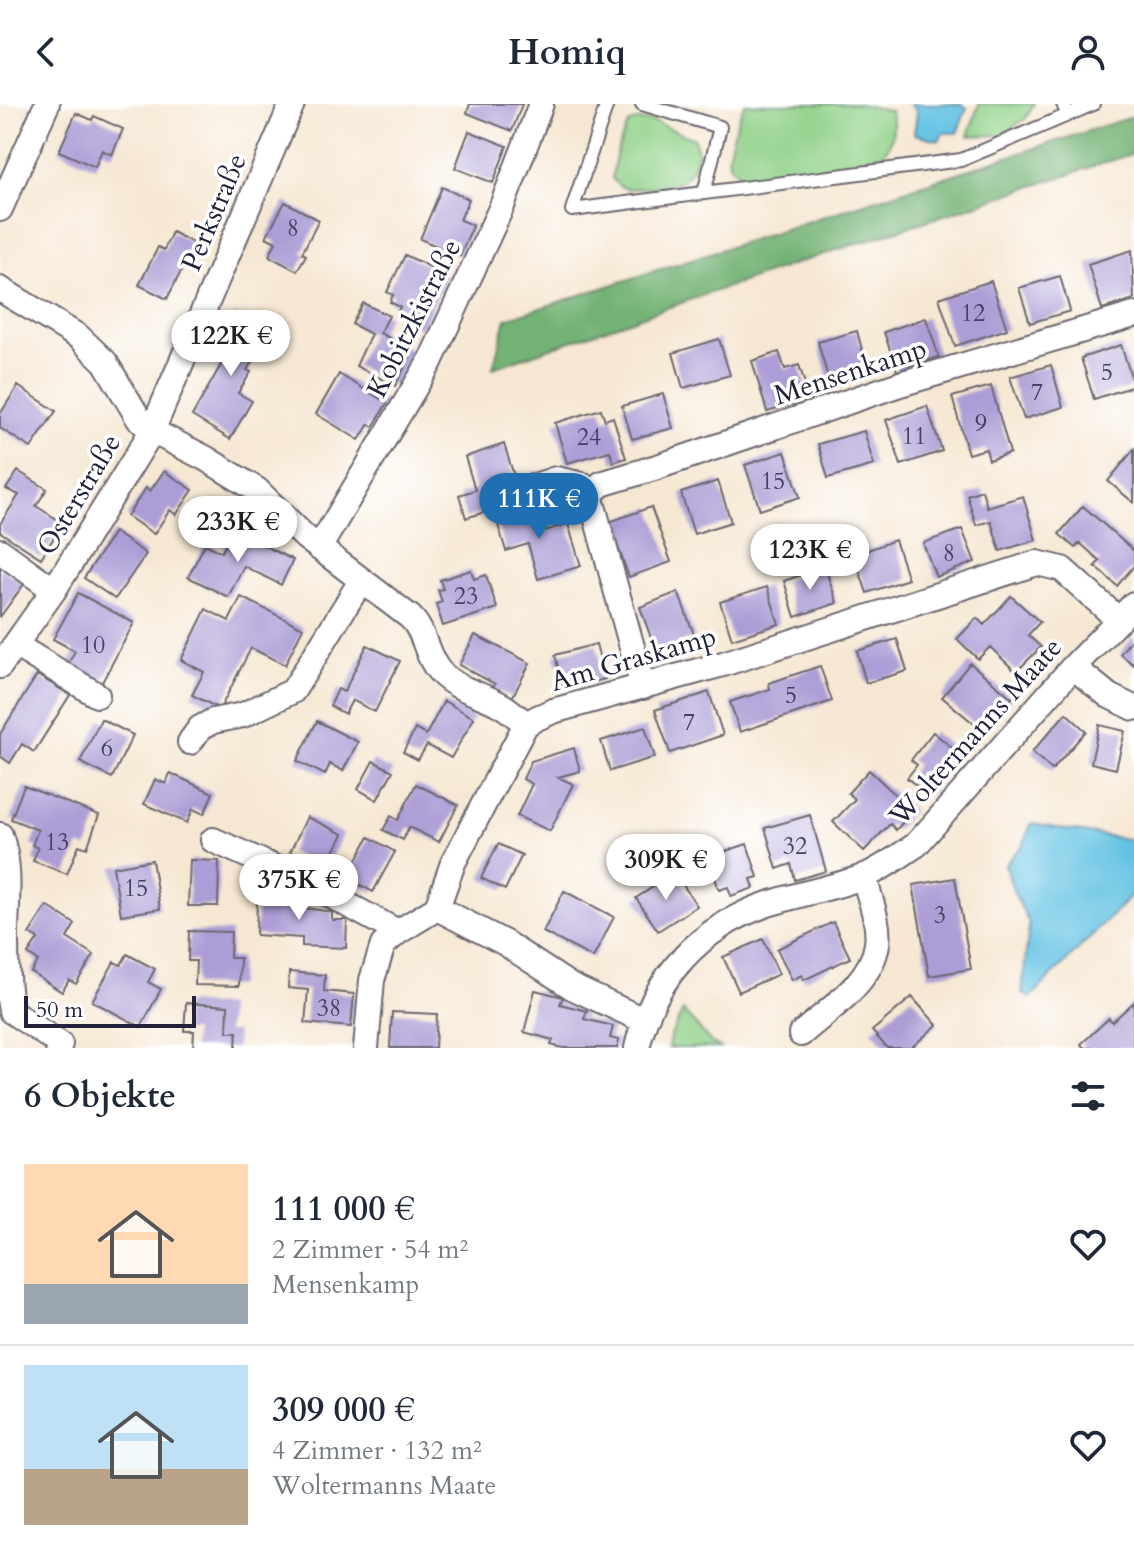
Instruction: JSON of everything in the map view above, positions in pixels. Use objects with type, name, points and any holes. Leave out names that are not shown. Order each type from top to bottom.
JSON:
[{"type":"street","points":[[0,209],[47,104]]},
{"type":"street","name":"Perkstraße","points":[[152,431],[292,104]]},
{"type":"street","name":"Kobitzkistraße","points":[[319,548],[430,362],[502,206],[541,104]]},
{"type":"street","points":[[0,289],[79,337],[105,362],[139,419],[152,431],[205,458],[257,490],[319,548],[419,625],[431,658],[446,678],[466,691],[501,704],[526,724]]},
{"type":"street","name":"Mensenkamp","points":[[590,495],[601,484],[900,384],[1134,315]]},
{"type":"street","name":"Osterstraße","points":[[0,666],[54,590],[152,431]]},
{"type":"street","points":[[502,497],[556,479],[583,485],[590,495],[643,687]]},
{"type":"street","points":[[0,551],[54,590]]},
{"type":"street","name":"Am Graskamp","points":[[437,908],[453,863],[526,724],[553,711],[723,664],[1037,563],[1062,569],[1126,612]]},
{"type":"street","points":[[190,742],[200,728],[213,721],[243,715],[293,691],[361,581]]},
{"type":"street","name":"Woltermanns Maate","points":[[637,1048],[643,1020],[659,987],[683,956],[719,928],[765,905],[864,876],[916,845],[1073,667],[1126,612]]},
{"type":"street","points":[[15,645],[97,695]]},
{"type":"street","points":[[1073,667],[1109,696],[1134,708]]},
{"type":"street","points":[[0,835],[8,877],[7,987],[11,1011],[60,1044],[58,1048]]},
{"type":"street","points":[[213,840],[298,878],[398,932]]},
{"type":"street","points":[[801,1034],[865,974],[873,961],[877,943],[876,923],[864,876]]},
{"type":"street","points":[[366,1048],[372,980],[383,945],[437,908],[505,943],[572,987],[643,1020]]},
{"type":"lane","points":[[607,104],[572,210],[961,160],[1066,109],[1093,104]]},
{"type":"lane","points":[[642,104],[720,127],[704,193]]},
{"type":"green space","points":[[745,104],[860,104],[891,111],[892,136],[884,153],[870,160],[814,170],[744,176],[731,167],[729,158]]},
{"type":"green space","points":[[979,104],[1034,104],[1026,118],[1002,135],[968,136]]},
{"type":"green space","points":[[1134,116],[1134,153],[791,265],[493,368],[506,319]]},
{"type":"green space","points":[[653,121],[694,139],[698,152],[688,174],[663,187],[629,189],[621,187],[612,178],[620,143],[629,123]]},
{"type":"green space","points":[[683,1011],[712,1043],[721,1048],[668,1048]]},
{"type":"water","points":[[910,104],[961,104],[967,108],[957,133],[943,133],[939,140],[914,134],[917,112]]},
{"type":"water","points":[[1031,824],[1134,840],[1134,893],[1030,998],[1022,993],[1029,923],[1014,893],[1005,864],[1023,845]]},
{"type":"building","points":[[470,104],[522,104],[512,131],[467,113]]},
{"type":"building","points":[[76,113],[92,120],[94,116],[123,129],[112,155],[102,150],[95,167],[59,151]]},
{"type":"building","points":[[469,131],[507,146],[493,183],[455,168]]},
{"type":"building","points":[[442,187],[469,199],[460,220],[473,225],[460,256],[420,239]]},
{"type":"building","points":[[285,202],[319,220],[302,253],[306,255],[297,271],[269,256],[276,242],[266,237]]},
{"type":"building","points":[[172,232],[195,244],[167,299],[139,285],[158,247],[164,250]]},
{"type":"building","points":[[1132,250],[1134,299],[1102,309],[1088,264]]},
{"type":"building","points":[[405,255],[447,275],[422,329],[396,316],[400,307],[390,302],[393,295],[387,292]]},
{"type":"building","points":[[1060,276],[1070,311],[1030,323],[1019,288]]},
{"type":"building","points":[[991,281],[1007,329],[955,346],[939,298]]},
{"type":"building","points":[[363,303],[389,316],[380,333],[413,351],[395,386],[356,366],[371,334],[352,324]]},
{"type":"building","points":[[234,315],[268,336],[247,370],[251,372],[238,393],[252,401],[230,439],[192,416],[226,356],[213,349]]},
{"type":"building","points":[[926,318],[939,357],[897,371],[884,332]]},
{"type":"building","points":[[857,331],[869,375],[830,385],[818,342]]},
{"type":"building","points":[[719,339],[730,375],[683,388],[673,353]]},
{"type":"building","points":[[1121,345],[1134,386],[1094,399],[1081,358]]},
{"type":"building","points":[[779,352],[785,369],[799,365],[810,399],[767,412],[752,361]]},
{"type":"building","points":[[1051,365],[1063,407],[1024,419],[1010,377]]},
{"type":"building","points":[[339,374],[387,403],[373,427],[369,424],[359,440],[316,414]]},
{"type":"building","points":[[18,386],[56,411],[31,448],[0,428],[0,414]]},
{"type":"building","points":[[991,386],[1010,453],[989,460],[986,449],[968,454],[952,397]]},
{"type":"building","points":[[663,394],[673,428],[632,439],[622,406]]},
{"type":"building","points":[[927,406],[942,451],[901,465],[886,420]]},
{"type":"building","points":[[601,409],[605,420],[613,417],[626,458],[613,462],[610,451],[567,463],[555,423]]},
{"type":"building","points":[[864,431],[874,465],[828,478],[818,444]]},
{"type":"building","points":[[504,444],[516,482],[491,490],[497,508],[466,518],[459,495],[475,490],[465,457]]},
{"type":"building","points":[[1134,449],[1134,503],[1108,481]]},
{"type":"building","points":[[785,452],[800,497],[760,510],[745,465]]},
{"type":"building","points":[[18,471],[47,489],[36,506],[63,523],[41,558],[0,532],[0,524],[19,495],[6,489]]},
{"type":"building","points":[[164,471],[193,490],[176,515],[170,510],[154,534],[127,516],[146,488],[150,491]]},
{"type":"building","points":[[718,481],[731,522],[694,534],[681,493]]},
{"type":"building","points":[[982,490],[987,507],[1023,496],[1036,540],[1000,551],[991,521],[976,525],[967,495]]},
{"type":"building","points":[[533,504],[541,532],[568,524],[581,566],[538,579],[528,544],[506,551],[495,515]]},
{"type":"building","points":[[1083,506],[1134,551],[1134,566],[1117,586],[1095,566],[1100,561],[1080,543],[1075,548],[1059,534]]},
{"type":"building","points":[[651,507],[671,562],[629,577],[609,522]]},
{"type":"building","points":[[962,529],[975,562],[936,577],[923,543]]},
{"type":"building","points":[[233,530],[293,560],[281,585],[244,566],[228,597],[188,577],[205,544],[222,552]]},
{"type":"building","points":[[114,532],[146,554],[115,599],[84,578]]},
{"type":"building","points":[[895,540],[908,579],[867,593],[854,555]]},
{"type":"building","points":[[0,567],[24,584],[0,617]]},
{"type":"building","points":[[825,567],[837,603],[795,617],[784,581]]},
{"type":"building","points":[[471,570],[474,579],[486,575],[497,608],[443,626],[436,604],[442,602],[438,590],[443,589],[440,580]]},
{"type":"building","points":[[767,587],[779,624],[732,639],[720,602]]},
{"type":"building","points":[[678,592],[695,637],[656,652],[640,607]]},
{"type":"building","points":[[78,593],[134,623],[100,686],[66,668],[75,651],[53,639]]},
{"type":"building","points":[[1011,596],[1040,622],[1028,635],[1041,647],[1016,672],[990,647],[978,659],[957,639],[977,618],[984,625]]},
{"type":"building","points":[[241,597],[303,628],[285,665],[251,648],[220,709],[192,695],[204,672],[181,660],[206,609],[229,621]]},
{"type":"building","points":[[475,635],[530,663],[512,698],[493,688],[495,684],[459,665]]},
{"type":"building","points":[[1134,636],[1134,665],[1120,654]]},
{"type":"building","points":[[897,639],[907,671],[866,683],[857,651]]},
{"type":"building","points":[[596,644],[605,679],[564,690],[555,655]]},
{"type":"building","points":[[367,645],[400,661],[375,712],[352,700],[345,714],[330,706],[338,689],[344,692]]},
{"type":"building","points":[[970,663],[1012,698],[984,732],[942,697]]},
{"type":"building","points":[[820,666],[832,701],[740,732],[730,702],[770,689],[769,683]]},
{"type":"building","points":[[37,675],[70,695],[34,752],[22,744],[10,763],[0,756],[0,734]]},
{"type":"building","points":[[709,692],[723,735],[670,753],[655,710]]},
{"type":"building","points":[[444,701],[474,718],[451,758],[427,745],[418,760],[403,752],[415,729],[426,735]]},
{"type":"building","points":[[1066,713],[1086,731],[1052,770],[1032,752]]},
{"type":"building","points":[[101,719],[133,735],[112,778],[80,762]]},
{"type":"building","points":[[317,721],[358,742],[343,771],[330,764],[325,775],[297,761]]},
{"type":"building","points":[[1099,725],[1125,731],[1116,769],[1091,763]]},
{"type":"building","points":[[645,727],[655,757],[610,771],[601,741]]},
{"type":"building","points":[[933,732],[955,750],[936,772],[943,777],[928,795],[907,778],[917,765],[911,760]]},
{"type":"building","points":[[574,748],[580,771],[558,777],[573,784],[550,831],[517,816],[532,784],[523,779],[531,761]]},
{"type":"building","points":[[373,761],[393,771],[377,800],[358,789]]},
{"type":"building","points":[[869,770],[913,811],[896,830],[890,824],[864,851],[833,822],[855,799],[848,793]]},
{"type":"building","points":[[170,773],[213,793],[204,814],[193,809],[187,823],[144,804],[155,779],[166,784]]},
{"type":"building","points":[[416,784],[458,805],[439,842],[409,827],[403,840],[383,830],[391,816],[398,820]]},
{"type":"building","points":[[24,786],[99,815],[87,848],[79,845],[67,874],[33,861],[38,848],[32,845],[38,830],[11,819]]},
{"type":"building","points":[[810,815],[826,871],[795,880],[791,864],[777,869],[765,828]]},
{"type":"building","points":[[307,817],[343,834],[325,870],[290,852]]},
{"type":"building","points":[[369,837],[395,852],[373,892],[347,878]]},
{"type":"building","points":[[498,844],[522,855],[505,890],[481,878]]},
{"type":"building","points":[[747,844],[758,877],[751,879],[754,888],[731,896],[728,887],[719,890],[708,857]]},
{"type":"building","points":[[152,860],[160,909],[121,915],[113,867]]},
{"type":"building","points":[[190,860],[219,861],[218,906],[188,906]]},
{"type":"building","points":[[675,873],[697,906],[658,931],[636,898]]},
{"type":"building","points":[[955,878],[971,969],[929,976],[913,885]]},
{"type":"building","points":[[564,891],[614,917],[593,958],[543,932]]},
{"type":"building","points":[[272,893],[296,894],[296,901],[305,902],[305,908],[332,912],[332,920],[347,920],[346,948],[302,946],[302,938],[256,935],[257,900],[272,901]]},
{"type":"building","points":[[47,906],[75,924],[67,938],[94,955],[76,984],[69,980],[62,992],[31,972],[38,961],[28,954],[38,939],[29,934]]},
{"type":"building","points":[[833,922],[850,958],[804,980],[802,975],[792,980],[777,949]]},
{"type":"building","points":[[189,931],[231,932],[230,958],[240,958],[239,986],[195,985],[196,961],[188,961]]},
{"type":"building","points":[[763,939],[779,974],[739,992],[723,957]]},
{"type":"building","points":[[127,954],[155,969],[148,982],[161,989],[141,1027],[92,1001],[114,962],[121,965]]},
{"type":"building","points":[[289,972],[325,975],[324,991],[354,994],[351,1027],[305,1023],[308,990],[288,988]]},
{"type":"building","points":[[535,990],[563,997],[560,1004],[587,1011],[584,1019],[613,1026],[610,1038],[619,1040],[617,1048],[563,1048],[551,1045],[553,1040],[524,1032]]},
{"type":"building","points":[[912,997],[937,1025],[911,1048],[887,1048],[872,1031]]},
{"type":"building","points":[[1134,1002],[1133,1048],[1084,1048],[1081,1044],[1109,1018],[1112,1022]]},
{"type":"building","points":[[186,1003],[228,1006],[227,1032],[237,1032],[236,1048],[193,1048],[194,1031],[184,1031]]},
{"type":"building","points":[[392,1012],[437,1014],[435,1048],[390,1048]]}]
